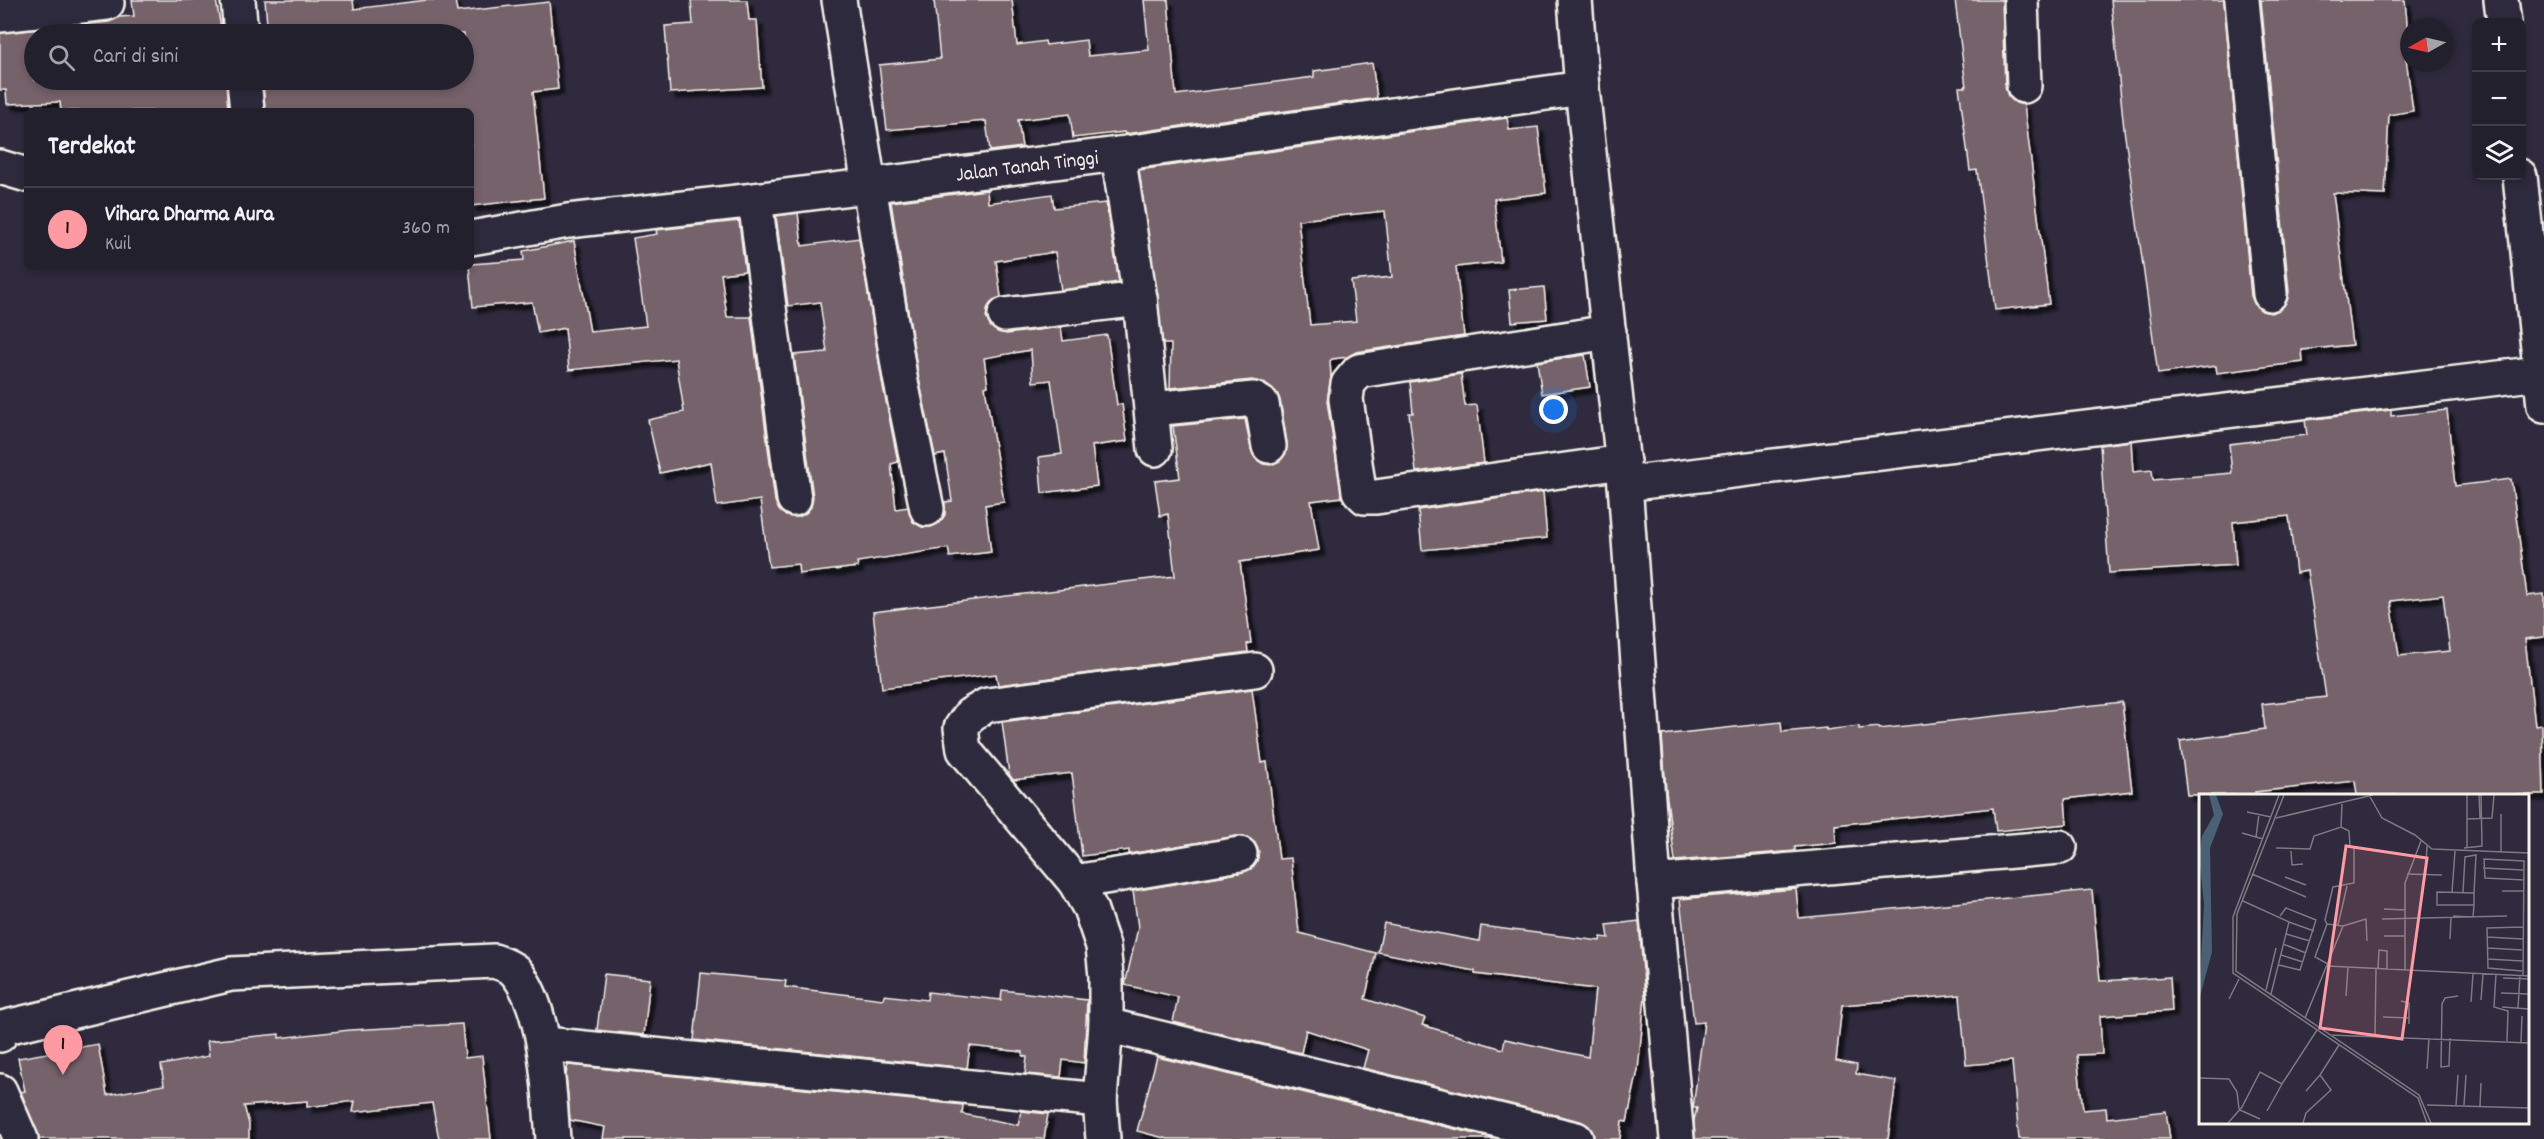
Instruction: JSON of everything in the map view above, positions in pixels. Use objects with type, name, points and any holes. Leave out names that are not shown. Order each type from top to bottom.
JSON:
[{"type":"street","points":[[238,0],[240,24]]},
{"type":"street","points":[[839,0],[900,377],[927,509]]},
{"type":"street","points":[[1575,0],[1582,88],[1624,473],[1654,882],[1677,1139]]},
{"type":"street","points":[[2021,0],[2024,86]]},
{"type":"street","points":[[2242,0],[2270,294]]},
{"type":"street","points":[[2500,0],[2503,18]]},
{"type":"street","points":[[0,15],[107,3]]},
{"type":"street","name":"Jalan Tanah Tinggi","points":[[474,237],[568,221],[1118,154],[1582,88]]},
{"type":"street","points":[[245,90],[247,108]]},
{"type":"street","points":[[1118,154],[1140,299],[1155,449]]},
{"type":"street","points":[[0,167],[24,174]]},
{"type":"street","points":[[2520,180],[2544,406]]},
{"type":"street","points":[[755,200],[794,499]]},
{"type":"street","points":[[1005,315],[1140,299]]},
{"type":"street","points":[[1609,332],[1359,371],[1348,384],[1346,399],[1359,491],[1365,497],[1376,498],[2540,373]]},
{"type":"street","points":[[1152,409],[1254,399],[1262,404],[1269,446]]},
{"type":"street","points":[[1103,1139],[1100,1100],[1106,1025],[1106,976],[1103,945],[1090,908],[1075,882],[963,750],[961,728],[970,716],[987,705],[1255,670]]},
{"type":"street","points":[[1654,882],[2060,847]]},
{"type":"street","points":[[1075,882],[1240,854]]},
{"type":"street","points":[[0,1035],[2,1028],[231,974],[494,961],[514,969],[528,992],[545,1044],[553,1139]]},
{"type":"street","points":[[1106,1025],[1576,1139]]},
{"type":"street","points":[[545,1044],[1100,1100]]},
{"type":"street","points":[[0,1090],[21,1139]]},
{"type":"building","points":[[132,0],[216,0],[220,24],[89,24],[134,16]]},
{"type":"building","points":[[265,0],[353,0],[354,9],[427,0],[455,0],[457,12],[549,2],[558,89],[533,92],[544,198],[474,206],[474,108],[265,108],[264,90],[474,90],[474,24],[267,24]]},
{"type":"building","points":[[691,0],[747,0],[749,20],[757,20],[762,87],[670,93],[665,26],[693,24]]},
{"type":"building","points":[[934,0],[1012,0],[1017,45],[1045,41],[1046,45],[1086,40],[1088,56],[1149,50],[1144,0],[1168,0],[1176,95],[1314,77],[1314,71],[1372,63],[1377,98],[1125,134],[1124,132],[1073,138],[1070,114],[1018,120],[1022,147],[990,151],[986,121],[887,130],[879,65],[940,59]]},
{"type":"building","points":[[1955,0],[2002,0],[2005,87],[2008,96],[2016,103],[2024,105],[2049,304],[1995,310],[1977,170],[1970,171],[1959,87],[1966,87]]},
{"type":"building","points":[[2111,0],[2224,0],[2251,296],[2255,305],[2262,311],[2271,313],[2281,309],[2287,301],[2289,292],[2261,0],[2405,0],[2407,18],[2400,18],[2400,72],[2408,72],[2413,111],[2389,115],[2385,195],[2333,193],[2352,345],[2302,350],[2303,362],[2217,373],[2216,366],[2158,374],[2124,129]]},
{"type":"building","points":[[24,31],[24,90],[227,90],[228,108],[61,108],[60,102],[7,104],[6,90],[0,90],[0,33]]},
{"type":"building","points":[[1507,118],[1509,130],[1538,127],[1546,193],[1494,199],[1501,262],[1456,267],[1464,336],[1356,352],[1348,357],[1330,361],[1331,377],[1327,401],[1342,497],[1311,501],[1319,550],[1240,562],[1251,643],[1247,644],[1248,652],[998,685],[996,674],[882,688],[873,612],[1175,576],[1168,514],[1160,516],[1155,481],[1180,478],[1173,426],[1245,419],[1255,458],[1263,464],[1271,465],[1280,461],[1286,453],[1287,443],[1280,400],[1277,393],[1264,383],[1252,380],[1170,388],[1171,344],[1163,344],[1139,170]],"holes":[[[1385,211],[1392,277],[1351,281],[1356,321],[1310,325],[1298,220]]]},
{"type":"building","points":[[987,190],[988,203],[1052,194],[1054,208],[1106,203],[1119,282],[1061,290],[1055,252],[996,261],[1001,297],[993,300],[988,307],[986,317],[990,326],[998,332],[1007,334],[1061,327],[1063,341],[1107,335],[1117,405],[1122,404],[1127,441],[1092,446],[1097,486],[1042,493],[1039,457],[1062,454],[1051,380],[1033,382],[1031,350],[984,358],[988,386],[985,387],[1004,502],[985,505],[991,552],[950,557],[948,548],[857,562],[858,567],[799,574],[798,564],[769,567],[760,500],[717,506],[711,462],[660,473],[648,420],[684,412],[676,359],[569,370],[565,328],[538,333],[532,302],[473,307],[469,270],[474,270],[474,264],[524,260],[523,251],[574,241],[590,332],[646,326],[633,238],[657,234],[656,230],[739,221],[745,271],[721,274],[727,317],[751,317],[775,501],[779,510],[786,516],[797,517],[806,513],[811,507],[813,497],[794,355],[827,352],[820,302],[788,306],[776,216],[798,213],[802,246],[859,238],[882,381],[898,462],[891,464],[896,509],[908,507],[913,522],[922,527],[931,527],[939,523],[945,515],[945,502],[952,501],[945,454],[935,456],[918,374],[891,202]]},
{"type":"building","points":[[1544,287],[1547,319],[1512,322],[1509,290]]},
{"type":"building","points":[[1585,355],[1590,387],[1542,394],[1537,362]]},
{"type":"building","points":[[1461,374],[1465,406],[1477,405],[1484,463],[1416,472],[1409,413],[1413,413],[1410,382]]},
{"type":"building","points":[[2391,410],[2391,416],[2447,410],[2455,486],[2511,479],[2527,596],[2544,594],[2544,637],[2525,639],[2535,726],[2542,725],[2544,795],[2357,794],[2355,781],[2255,792],[2256,794],[2187,795],[2180,741],[2265,729],[2262,704],[2326,697],[2307,571],[2296,573],[2289,516],[2233,522],[2236,565],[2109,573],[2100,445],[2131,441],[2133,472],[2152,470],[2153,480],[2232,473],[2229,444],[2307,435],[2305,420]],"holes":[[[2443,595],[2450,651],[2399,656],[2391,601]]]},
{"type":"building","points":[[1543,492],[1547,538],[1422,550],[1418,510]]},
{"type":"building","points":[[1252,689],[1262,763],[1267,762],[1279,859],[1291,858],[1299,933],[1376,953],[1365,999],[1425,1018],[1422,1025],[1503,1049],[1505,1039],[1588,1057],[1595,989],[1475,974],[1475,971],[1378,952],[1384,923],[1479,941],[1481,926],[1600,941],[1601,937],[1609,938],[1607,925],[1639,921],[1645,996],[1638,1070],[1627,1122],[1622,1121],[1620,1139],[1594,1139],[1589,1126],[1580,1121],[1363,1068],[1368,1050],[1306,1030],[1301,1053],[1173,1022],[1178,997],[1125,985],[1138,928],[1133,891],[1244,872],[1251,869],[1257,861],[1259,851],[1255,843],[1247,837],[1237,836],[1129,854],[1129,850],[1082,856],[1072,773],[1013,780],[1009,774],[1002,722]]},
{"type":"building","points":[[2122,702],[2132,791],[2065,799],[2067,824],[1996,831],[1993,808],[1835,825],[1836,843],[1795,847],[1795,851],[1675,861],[1662,735],[1781,722],[1782,732],[1859,726],[1859,729],[1879,727],[1879,729]]},
{"type":"building","points":[[1796,889],[1799,918],[2092,890],[2100,981],[2170,977],[2172,1011],[2100,1016],[2102,1054],[2077,1055],[2083,1110],[2106,1108],[2107,1118],[2166,1111],[2170,1139],[2019,1139],[2012,1061],[1966,1065],[1960,995],[1842,1005],[1836,1061],[1857,1065],[1856,1074],[1896,1081],[1888,1139],[1695,1139],[1694,1120],[1697,1108],[1693,1108],[1704,1022],[1694,1023],[1680,899]]},
{"type":"building","points":[[701,973],[786,981],[785,987],[883,999],[884,995],[927,1000],[928,992],[1001,1000],[1002,990],[1087,1000],[1084,1063],[1063,1060],[1061,1077],[1025,1074],[1027,1057],[1023,1056],[1023,1052],[970,1046],[967,1068],[694,1040]]},
{"type":"building","points":[[604,974],[650,979],[644,1035],[597,1030]]},
{"type":"building","points":[[462,1024],[465,1058],[482,1056],[491,1139],[439,1139],[432,1103],[353,1112],[355,1101],[307,1107],[307,1101],[244,1106],[249,1124],[249,1139],[39,1139],[21,1092],[25,1091],[18,1058],[98,1044],[107,1095],[164,1085],[161,1065],[209,1056],[207,1041],[279,1034],[279,1038],[350,1030]]},
{"type":"building","points":[[1157,1057],[1496,1139],[1168,1139],[1137,1131]]},
{"type":"building","points":[[568,1065],[963,1105],[962,1114],[1018,1125],[1021,1111],[1048,1114],[1044,1139],[603,1139],[605,1127],[570,1120],[566,1074]]},
{"type":"place","name":"Vihara Dharma Aura","points":[[63,1075]]}]
